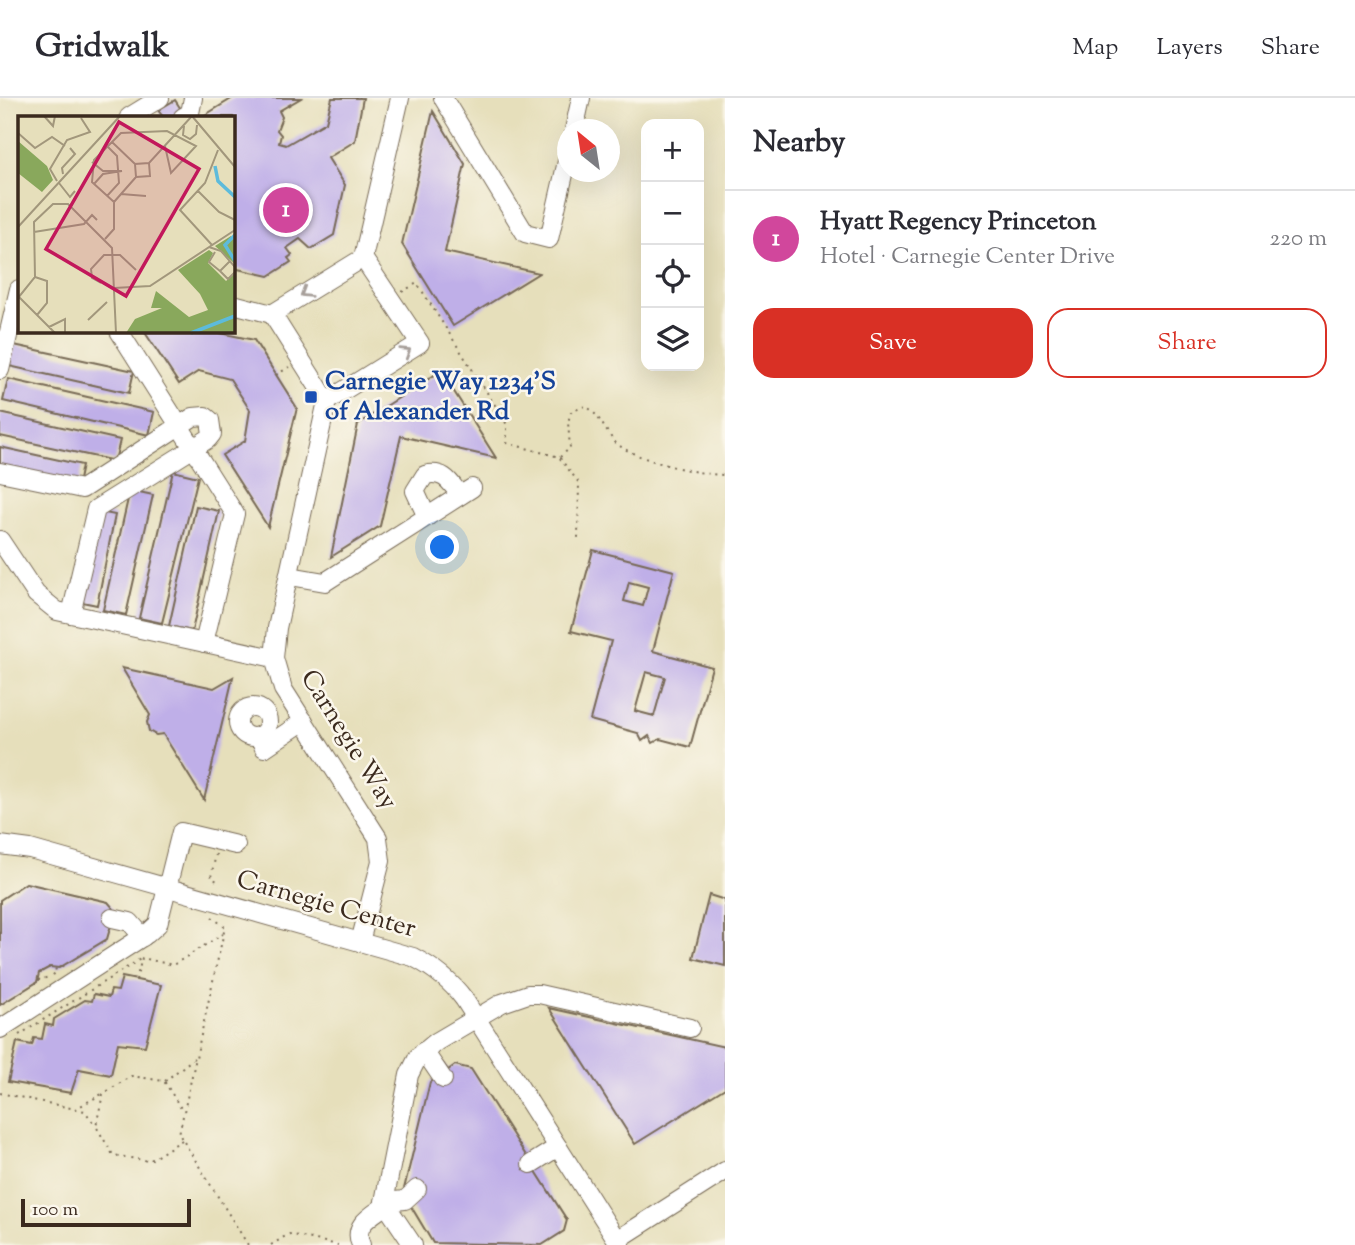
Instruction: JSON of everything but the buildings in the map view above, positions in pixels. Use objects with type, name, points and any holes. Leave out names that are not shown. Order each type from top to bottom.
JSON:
[{"type":"street","points":[[131,116],[160,98]]},
{"type":"street","points":[[186,116],[190,113],[193,98]]},
{"type":"street","points":[[272,314],[363,258],[400,98]]},
{"type":"street","points":[[443,98],[525,233],[549,239],[562,182]]},
{"type":"street","points":[[576,119],[581,98]]},
{"type":"street","points":[[234,304],[272,314],[327,401],[420,343],[363,258]]},
{"type":"street","points":[[0,370],[18,301]]},
{"type":"street","points":[[120,332],[235,514],[204,643]]},
{"type":"street","name":"Carnegie Way","points":[[327,401],[275,636],[274,658],[283,689],[374,831],[381,849],[381,861],[360,942]]},
{"type":"street","points":[[0,472],[82,489],[199,415],[210,420],[212,434],[194,449],[96,509],[71,614]]},
{"type":"street","points":[[290,576],[325,582],[427,517],[466,491],[443,475],[435,472],[425,475],[415,491],[427,517]]},
{"type":"street","points":[[0,540],[36,594],[48,606],[71,614],[274,658]]},
{"type":"street","points":[[259,736],[264,748],[304,721]]},
{"type":"street","points":[[7,1033],[158,924],[181,832],[236,845]]},
{"type":"street","name":"Carnegie Center","points":[[0,845],[30,849],[168,887],[413,957],[430,965],[457,989],[618,1243]]},
{"type":"street","points":[[112,918],[130,922],[143,937]]},
{"type":"street","points":[[406,1242],[385,1204],[409,1074],[425,1051],[436,1042],[502,1003],[528,994],[690,1028]]},
{"type":"street","points":[[425,1051],[443,1079]]},
{"type":"street","points":[[531,1164],[558,1147]]},
{"type":"street","points":[[618,1243],[725,1171]]},
{"type":"street","points":[[361,1245],[357,1235],[359,1227],[385,1204],[405,1200],[417,1189]]},
{"type":"path","points":[[391,299],[417,283],[502,416],[507,425],[507,443],[559,457],[582,489],[578,538]]},
{"type":"path","points":[[276,375],[296,362]]},
{"type":"path","points":[[559,457],[570,448],[568,422],[571,412],[585,406],[592,410],[619,446],[631,452],[702,472],[725,475]]},
{"type":"path","points":[[217,849],[211,877],[220,883]]},
{"type":"path","points":[[212,918],[220,920],[219,925],[225,927],[179,1134],[248,1245]]},
{"type":"path","points":[[7,1033],[67,1005],[142,958],[173,965],[223,933]]},
{"type":"path","points":[[136,980],[142,958]]},
{"type":"path","points":[[48,967],[57,970]]},
{"type":"path","points":[[41,972],[39,980],[50,977]]},
{"type":"path","points":[[67,1005],[70,1009]]},
{"type":"path","points":[[75,1109],[131,1076],[164,1081],[195,1057]]},
{"type":"path","points":[[164,1081],[183,1111]]},
{"type":"path","points":[[0,1093],[85,1111],[113,1154],[149,1161],[181,1140]]},
{"type":"path","points":[[96,1126],[103,1094]]},
{"type":"path","points":[[271,1245],[289,1234],[338,1245]]},
{"type":"place","name":"Hyatt Regency Princeton","points":[[286,210]]},
{"type":"place","name":"Carnegie Way 1234'S of Alexander Rd","points":[[311,397]]}]
